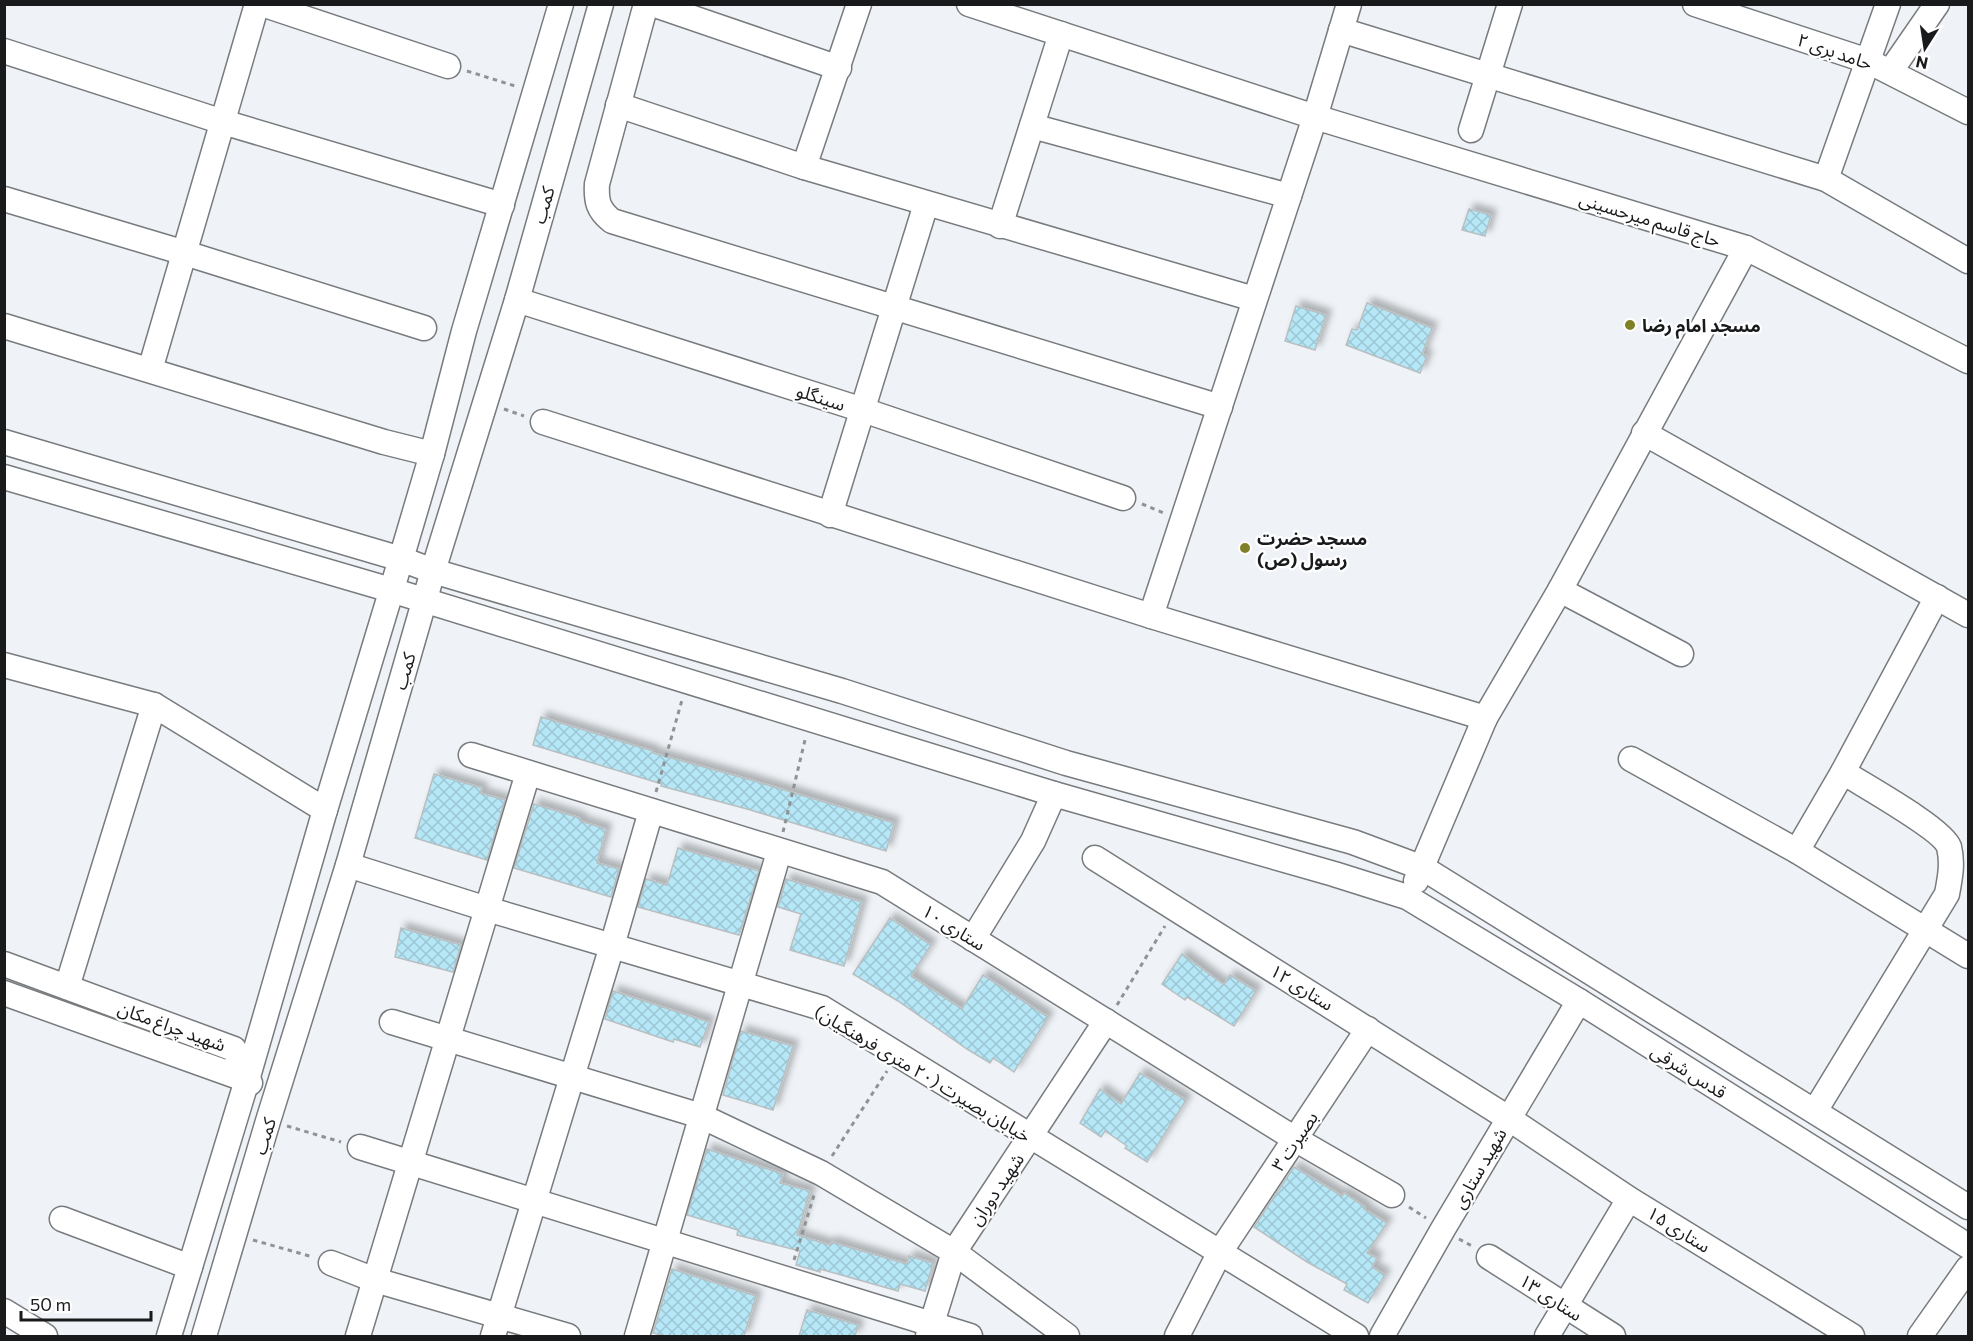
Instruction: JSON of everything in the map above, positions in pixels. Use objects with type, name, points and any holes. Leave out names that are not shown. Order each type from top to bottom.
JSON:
[{"type":"street","points":[[150,370],[257,4]]},
{"type":"street","points":[[262,4],[448,66]]},
{"type":"street","name":"کمب","points":[[169,1336],[391,590],[402,560],[464,331],[561,4]]},
{"type":"street","name":"کمب","points":[[204,1336],[517,300],[601,4]]},
{"type":"street","points":[[646,4],[597,184],[596,200],[601,212],[612,221],[1220,407]]},
{"type":"street","points":[[652,4],[839,68]]},
{"type":"street","points":[[804,167],[859,4]]},
{"type":"street","name":"حاج قاسم میرحسینی","points":[[969,4],[993,8],[1061,34],[1315,117],[1746,248],[1968,361]]},
{"type":"street","points":[[1151,616],[1315,117],[1349,4]]},
{"type":"street","points":[[1471,130],[1510,4]]},
{"type":"street","name":"حامد بری ۲","points":[[1695,4],[1868,61],[1968,112]]},
{"type":"street","points":[[1826,179],[1888,4]]},
{"type":"street","points":[[1890,72],[1937,4]]},
{"type":"street","points":[[1341,30],[1826,179],[1968,261]]},
{"type":"street","points":[[1000,226],[1061,34]]},
{"type":"street","points":[[4,51],[223,122],[502,205]]},
{"type":"street","points":[[536,93],[571,105]]},
{"type":"street","points":[[618,105],[804,167],[1254,299]]},
{"type":"street","points":[[1032,126],[1289,196]]},
{"type":"street","points":[[4,199],[424,328]]},
{"type":"street","points":[[830,515],[896,308],[926,204]]},
{"type":"street","points":[[1407,897],[1423,868],[1485,718],[1560,590],[1746,248]]},
{"type":"street","name":"سینگلو","points":[[517,300],[863,410],[1123,498]]},
{"type":"street","points":[[4,326],[384,442],[432,454]]},
{"type":"street","points":[[543,422],[1151,616],[1485,718]]},
{"type":"street","points":[[1644,433],[1968,615]]},
{"type":"street","points":[[4,442],[402,560],[433,572],[842,691],[1066,763],[1353,842],[1423,868],[1968,1207]]},
{"type":"street","name":"قدس شرقی","points":[[4,477],[391,590],[1054,794],[1407,897],[1578,1001],[1968,1246]]},
{"type":"street","points":[[1560,590],[1681,654]]},
{"type":"street","points":[[1797,851],[1843,772],[1937,597]]},
{"type":"street","points":[[4,665],[154,705],[325,810]]},
{"type":"street","points":[[67,987],[154,705]]},
{"type":"street","name":"ستاری ۱۰","points":[[471,755],[882,882],[1295,1139],[1392,1195]]},
{"type":"street","points":[[1631,759],[1797,851],[1968,956]]},
{"type":"street","points":[[1815,1111],[1947,894],[1951,870],[1948,845],[1935,830],[1843,772]]},
{"type":"street","points":[[358,1336],[528,773]]},
{"type":"street","points":[[973,939],[1033,841],[1054,794]]},
{"type":"street","points":[[496,1326],[651,811]]},
{"type":"street","points":[[638,1336],[779,852]]},
{"type":"street","name":"ستاری ۱۲","points":[[1095,858],[1508,1118]]},
{"type":"street","name":"خیابان بصیرت (۲۰ متری فرهنگیان)","points":[[348,865],[487,909],[822,1008],[1356,1336]]},
{"type":"street","name":"شهید چراغ مکان","points":[[4,964],[234,1049],[247,1080]]},
{"type":"street","name":"شهید چراغ مکان","points":[[4,993],[247,1080]]},
{"type":"street","name":"شهید ستاری","points":[[1382,1336],[1578,1001]]},
{"type":"street","points":[[104,1029],[114,1005]]},
{"type":"street","points":[[1648,1045],[1667,1019]]},
{"type":"street","points":[[392,1022],[701,1116],[821,1173],[954,1252],[1067,1336]]},
{"type":"street","name":"شهید دوران","points":[[930,1330],[954,1252],[1106,1022]]},
{"type":"street","name":"بصیرت ۳","points":[[1177,1336],[1220,1252],[1368,1029]]},
{"type":"street","points":[[247,1080],[270,1116]]},
{"type":"street","name":"ستاری ۱۵","points":[[1508,1118],[1629,1198],[1852,1336]]},
{"type":"street","points":[[360,1147],[789,1279],[930,1330],[970,1336]]},
{"type":"street","points":[[1547,1336],[1629,1198]]},
{"type":"street","points":[[62,1219],[190,1267]]},
{"type":"street","name":"ستاری ۱۳","points":[[1489,1257],[1613,1336]]},
{"type":"street","points":[[331,1263],[496,1326],[568,1336]]},
{"type":"street","points":[[1920,1336],[1968,1268]]},
{"type":"street","points":[[4,1311],[45,1336]]},
{"type":"path","points":[[448,66],[536,93]]},
{"type":"path","points":[[486,403],[543,422]]},
{"type":"path","points":[[1123,498],[1182,519]]},
{"type":"path","points":[[651,811],[687,681]]},
{"type":"path","points":[[779,852],[810,719]]},
{"type":"path","points":[[1106,1022],[1176,908]]},
{"type":"path","points":[[789,1279],[821,1173],[898,1055]]},
{"type":"path","points":[[270,1116],[360,1147]]},
{"type":"path","points":[[234,1234],[331,1263]]},
{"type":"building","points":[[1469,209],[1491,215],[1485,236],[1462,230]]},
{"type":"building","points":[[1367,303],[1432,328],[1422,354],[1427,356],[1420,373],[1346,345],[1352,329],[1357,330]]},
{"type":"building","points":[[1296,306],[1326,315],[1315,350],[1285,341]]},
{"type":"building","points":[[541,717],[653,751],[653,753],[894,823],[886,851],[661,786],[662,784],[533,745]]},
{"type":"building","points":[[434,774],[482,788],[480,793],[505,800],[487,860],[415,838]]},
{"type":"building","points":[[534,804],[580,818],[580,821],[606,829],[597,863],[619,869],[611,897],[514,868]]},
{"type":"building","points":[[678,848],[759,871],[739,935],[638,907],[646,879],[667,885]]},
{"type":"building","points":[[786,879],[862,902],[844,966],[790,950],[801,914],[778,907]]},
{"type":"building","points":[[890,918],[931,945],[911,976],[962,1009],[983,975],[1048,1017],[1014,1072],[993,1058],[990,1063],[967,1049],[898,1001],[853,974]]},
{"type":"building","points":[[401,928],[461,945],[453,972],[395,957]]},
{"type":"building","points":[[1182,954],[1224,985],[1230,975],[1256,991],[1234,1026],[1187,997],[1185,1000],[1162,984]]},
{"type":"building","points":[[613,991],[709,1022],[700,1047],[674,1039],[673,1042],[605,1019]]},
{"type":"building","points":[[741,1031],[793,1046],[773,1110],[723,1095]]},
{"type":"building","points":[[1140,1073],[1186,1100],[1147,1162],[1125,1148],[1127,1146],[1105,1131],[1101,1137],[1080,1123],[1100,1089],[1121,1104]]},
{"type":"building","points":[[707,1149],[783,1174],[780,1183],[810,1191],[797,1235],[830,1245],[831,1242],[907,1264],[909,1256],[933,1263],[925,1291],[900,1284],[898,1291],[820,1269],[820,1272],[796,1265],[800,1251],[737,1235],[738,1230],[687,1215]]},
{"type":"building","points":[[1294,1167],[1342,1196],[1344,1193],[1387,1223],[1367,1253],[1377,1258],[1372,1267],[1385,1275],[1368,1303],[1344,1290],[1347,1284],[1307,1262],[1254,1227]]},
{"type":"building","points":[[672,1269],[756,1296],[744,1336],[665,1336],[653,1333]]},
{"type":"building","points":[[807,1310],[858,1325],[855,1336],[799,1336]]},
{"type":"place","name":"مسجد امام رضا","points":[[1630,325]]},
{"type":"place","name":"مسجد حضرت رسول (ص)","points":[[1245,548]]}]
